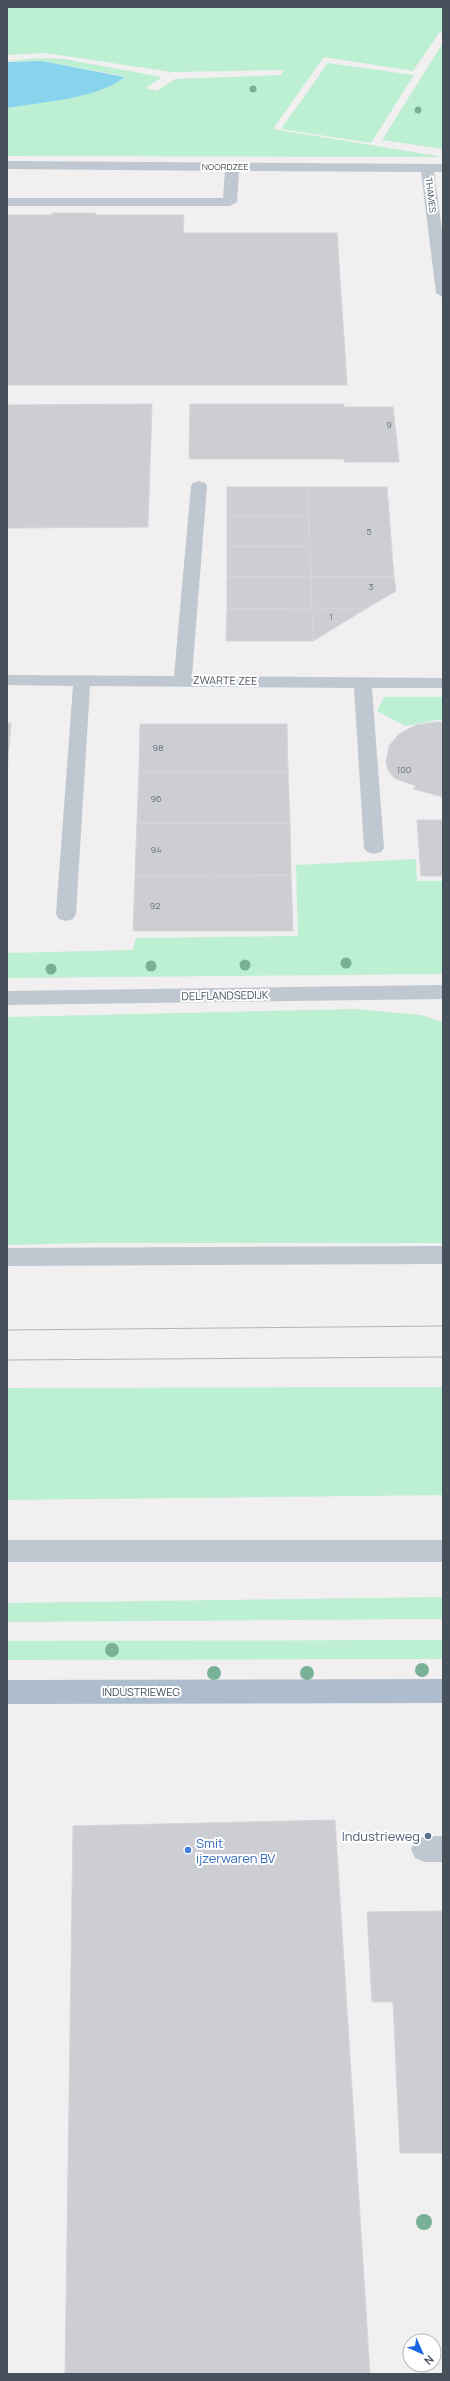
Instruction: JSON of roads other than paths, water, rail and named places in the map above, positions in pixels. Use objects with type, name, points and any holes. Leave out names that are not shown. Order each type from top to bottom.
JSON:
[{"type":"main road","name":"INDUSTRIEWEG","points":[[7,1692],[443,1691]]},
{"type":"street","name":"NOORDZEE","points":[[7,165],[443,168]]},
{"type":"street","points":[[7,202],[230,202],[232,166]]},
{"type":"street","name":"THAMES","points":[[428,168],[443,292]]},
{"type":"street","points":[[183,680],[199,486]]},
{"type":"street","points":[[66,914],[82,679]]},
{"type":"street","name":"ZWARTE ZEE","points":[[7,680],[82,679],[443,683]]},
{"type":"street","points":[[363,682],[374,848]]},
{"type":"street","name":"DELFLANDSEDIJK","points":[[7,998],[443,992]]},
{"type":"street","points":[[7,1258],[443,1255]]},
{"type":"street","points":[[7,1551],[443,1551]]},
{"type":"water","points":[[42,61],[125,77],[113,84],[84,95],[7,108],[7,62]]},
{"type":"tram line","points":[[7,1330],[443,1326]]},
{"type":"tram line","points":[[7,1360],[443,1357]]},
{"type":"place","name":"Industrieweg","points":[[428,1836]]},
{"type":"place","name":"Smit ijzerwaren BV","points":[[188,1850]]}]
